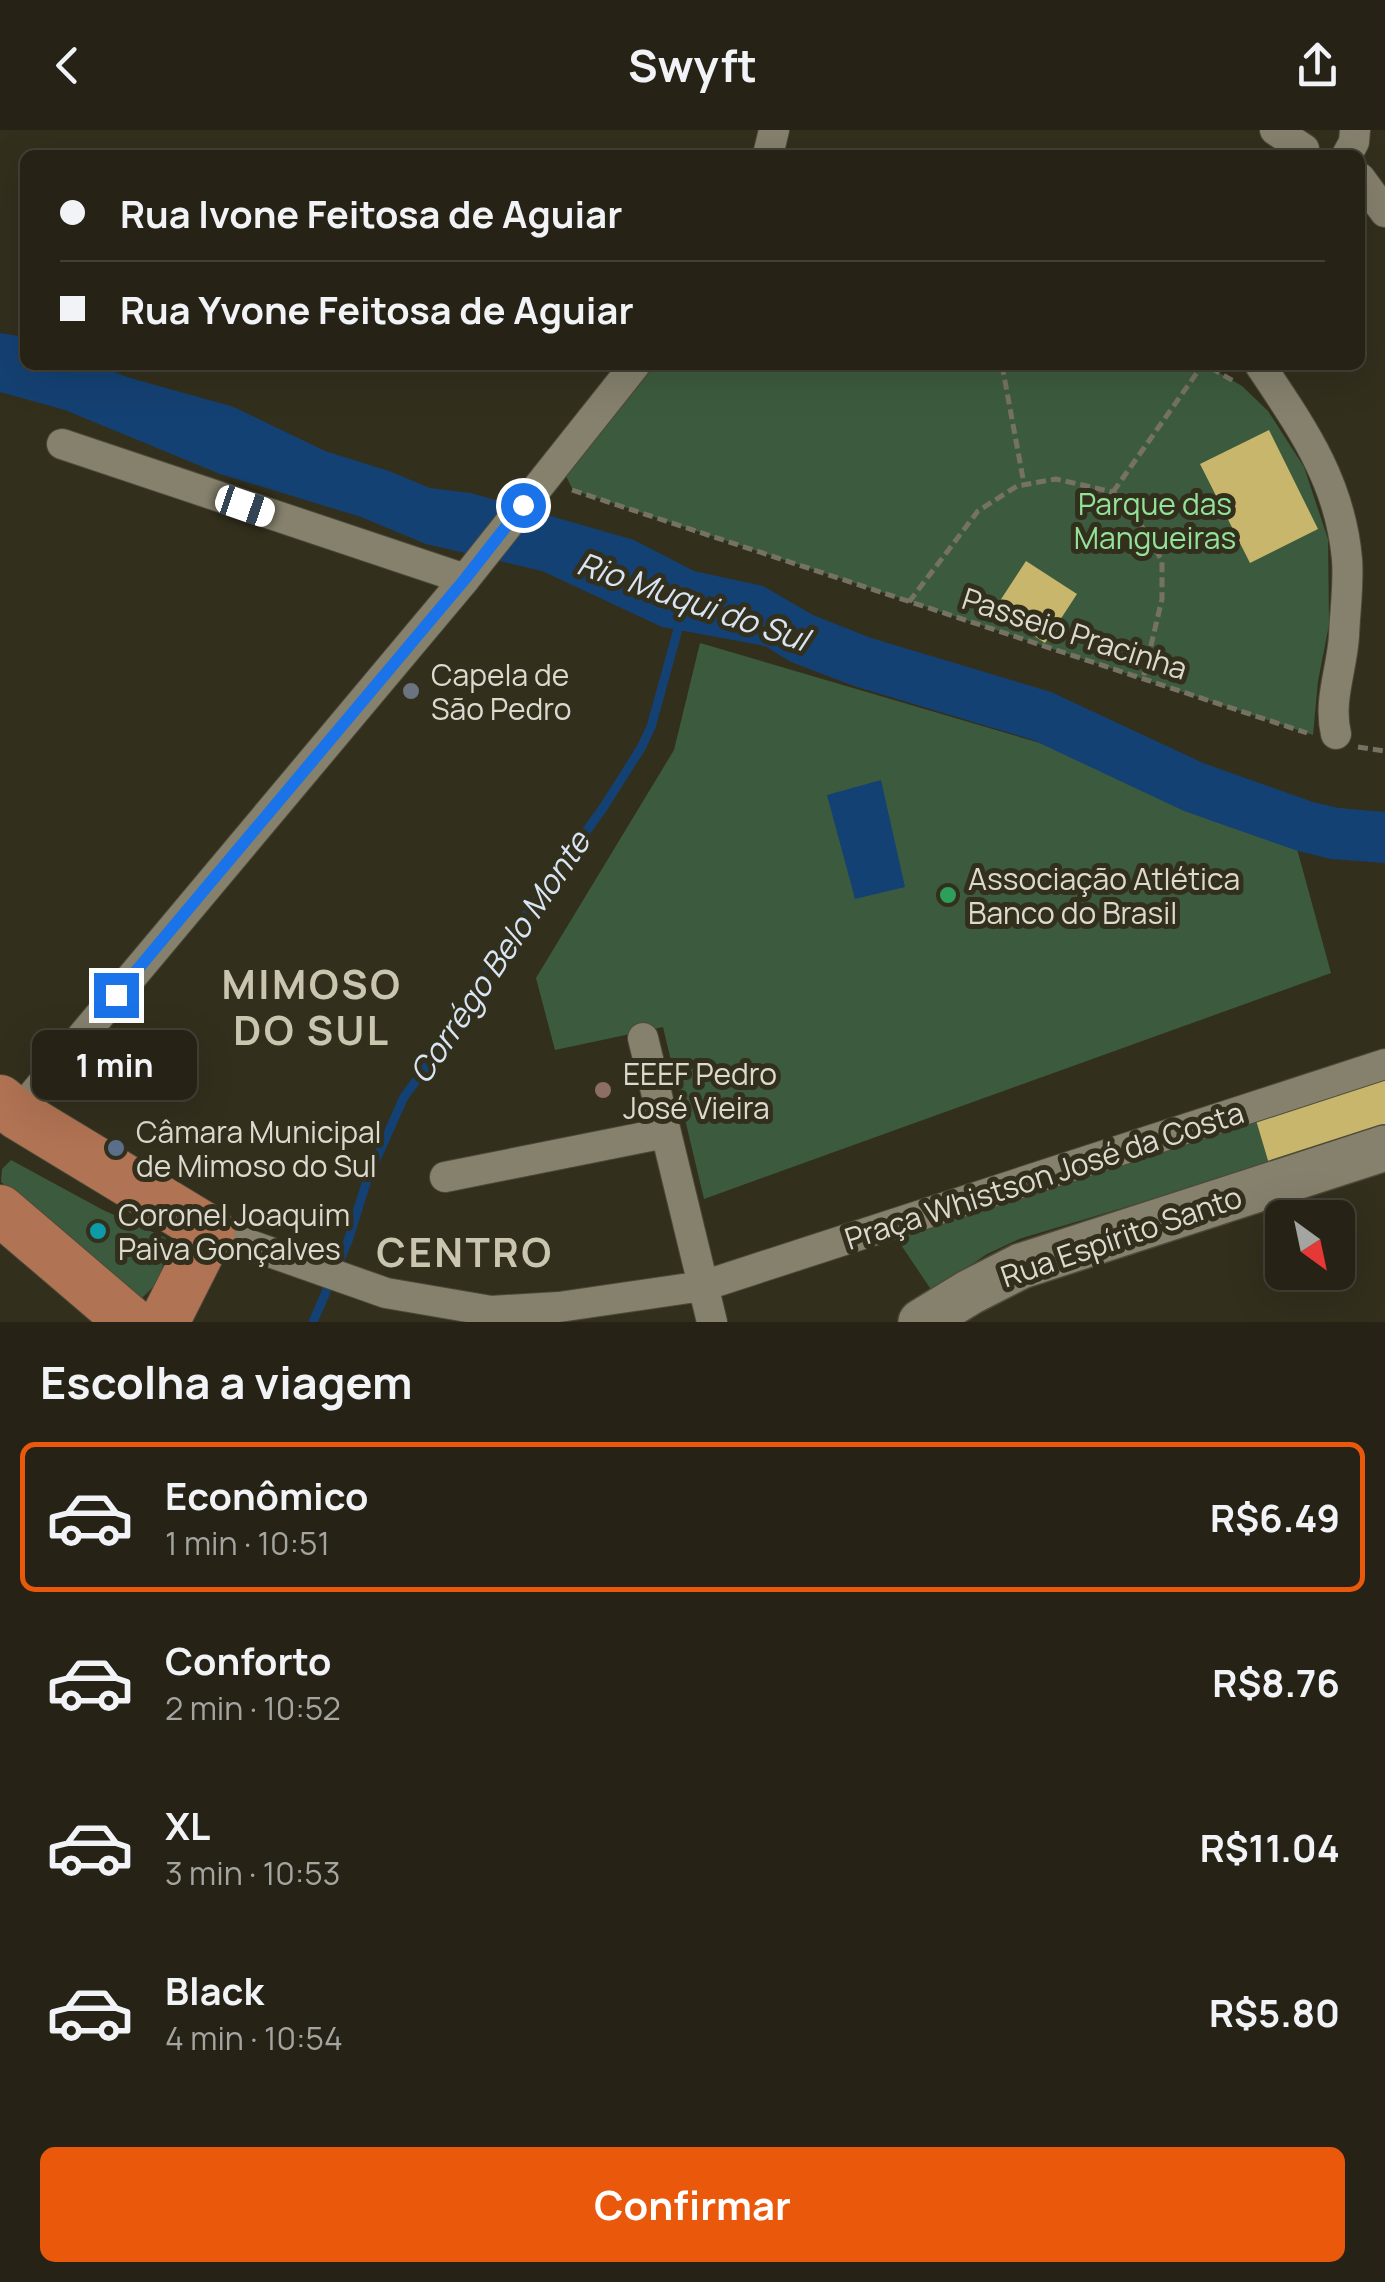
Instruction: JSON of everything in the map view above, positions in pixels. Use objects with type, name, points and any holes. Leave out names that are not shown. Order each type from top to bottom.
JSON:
[{"type":"main road","points":[[8,1107],[210,1231],[164,1322]]},
{"type":"main road","name":"Rua Espírito Santo","points":[[922,1322],[1020,1266],[1385,1148]]},
{"type":"main road","points":[[0,1210],[131,1322]]},
{"type":"street","points":[[1275,130],[1304,145]]},
{"type":"street","points":[[1365,185],[1385,212]]},
{"type":"street","points":[[8,1107],[465,579],[556,481],[631,370]]},
{"type":"street","points":[[1251,375],[1313,445],[1337,500],[1348,560],[1344,642],[1332,716],[1325,735]]},
{"type":"street","points":[[62,444],[465,579]]},
{"type":"street","points":[[643,1038],[712,1322]]},
{"type":"street","name":"Praça Whistson José da Costa","points":[[210,1231],[386,1293],[491,1310],[559,1308],[703,1286],[1385,1064]]},
{"type":"street","points":[[446,1178],[665,1133]]},
{"type":"path","points":[[1003,370],[1024,484]]},
{"type":"path","points":[[1113,492],[1197,370]]},
{"type":"path","points":[[1222,370],[1251,375]]},
{"type":"path","points":[[909,602],[978,511],[1017,486],[1056,479],[1113,492],[1145,531],[1162,562],[1162,599],[1143,679]]},
{"type":"path","name":"Passeio Pracinha","points":[[556,481],[572,490],[909,602],[1325,735]]},
{"type":"green space","name":"Parque das Mangueiras","points":[[647,370],[1214,370],[1242,386],[1268,411],[1304,467],[1328,539],[1329,625],[1313,735],[573,490],[564,472]]},
{"type":"green space","name":"Associação Atlética Banco do Brasil","points":[[700,643],[1288,816],[1331,973],[704,1199],[663,1027],[555,1050],[536,978],[674,750]]},
{"type":"green space","points":[[1255,1117],[1269,1164],[1019,1239],[987,1254],[932,1291],[891,1230]]},
{"type":"green space","points":[[11,1160],[103,1210],[166,1238],[161,1279],[142,1298],[1,1182],[2,1169]]},
{"type":"water","name":"Rio Muqui do Sul","points":[[0,333],[20,336],[20,370],[110,370],[234,407],[325,451],[430,488],[471,493],[634,540],[694,571],[763,586],[813,615],[871,638],[1051,692],[1203,763],[1313,802],[1385,812],[1385,863],[1331,859],[1298,851],[1184,811],[1033,740],[854,686],[791,662],[765,646],[662,627],[542,571],[426,544],[361,517],[220,474],[65,410],[0,392]]},
{"type":"water","points":[[881,780],[905,887],[855,899],[827,795]]},
{"type":"building","points":[[1269,430],[1318,529],[1250,563],[1200,464]]},
{"type":"building","points":[[1026,561],[1077,594],[1045,643],[994,610]]},
{"type":"building","points":[[1385,1077],[1385,1128],[1269,1164],[1255,1117]]},
{"type":"waterway","name":"Corrégo Belo Monte","points":[[313,1322],[348,1241],[367,1180],[404,1097],[641,748],[651,727],[680,622]]},
{"type":"place","name":"Capela de São Pedro","points":[[411,691]]},
{"type":"place","name":"Associação Atlética Banco do Brasil","points":[[948,895]]},
{"type":"place","name":"EEEF Pedro José Vieira","points":[[603,1090]]},
{"type":"place","name":"Câmara Municipal de Mimoso do Sul","points":[[116,1148]]},
{"type":"place","name":"Coronel Joaquim Paiva Gonçalves","points":[[98,1231]]},
{"type":"district","name":"MIMOSO DO SUL","points":[[312,1006]]},
{"type":"district","name":"CENTRO","points":[[465,1251]]},
{"type":"route","points":[[116,995],[523,505]]}]
